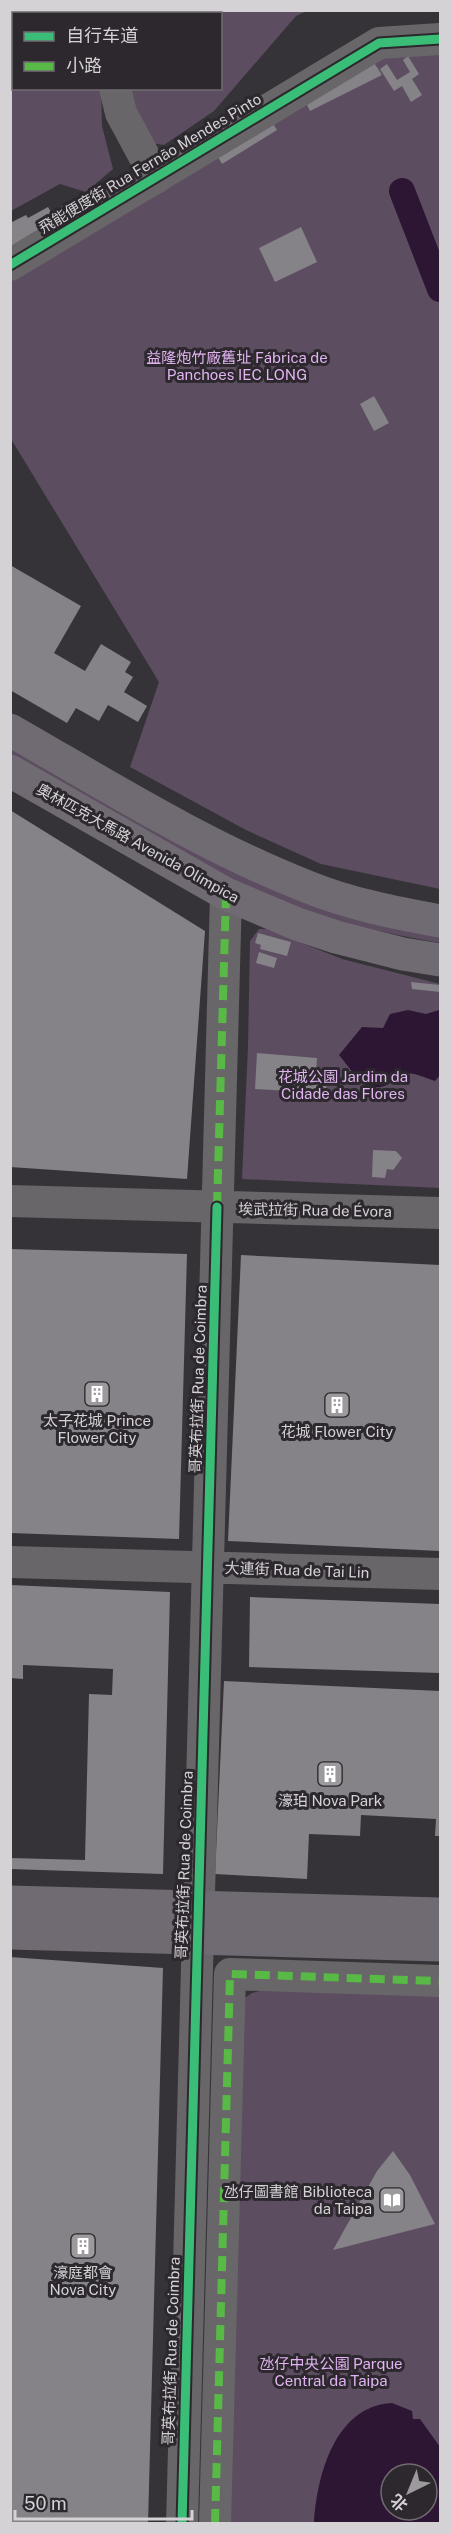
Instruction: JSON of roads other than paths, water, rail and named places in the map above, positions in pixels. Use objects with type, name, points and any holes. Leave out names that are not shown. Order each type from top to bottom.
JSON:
[{"type":"main road","points":[[10,730],[199,839],[240,858],[310,888],[409,915],[441,921]]},
{"type":"main road","name":"奧林匹克大馬路 Avenida Olímpica","points":[[10,771],[226,894],[297,924],[336,937],[403,954],[441,960]]},
{"type":"main road","points":[[10,1902],[198,1923],[441,1945]]},
{"type":"main road","points":[[10,1933],[441,1914]]},
{"type":"street","name":"飛能便度街 Rua Fernão Mendes Pinto","points":[[10,266],[379,43],[441,39]]},
{"type":"street","points":[[115,90],[121,113],[156,178]]},
{"type":"street","name":"哥英布拉街 Rua de Coimbra","points":[[182,2523],[226,894]]},
{"type":"street","name":"埃武拉街 Rua de Évora","points":[[10,1201],[441,1213]]},
{"type":"street","name":"大連街 Rua de Tai Lin","points":[[10,1562],[441,1574]]},
{"type":"street","points":[[214,2523],[230,1974],[441,1981]]},
{"type":"waterway","points":[[402,191],[440,289]]},
{"type":"place","name":"太子花城 Prince Flower City","points":[[97,1394]]},
{"type":"place","name":"花城 Flower City","points":[[337,1405]]},
{"type":"place","name":"濠珀 Nova Park","points":[[330,1774]]},
{"type":"place","name":"氹仔圖書館 Biblioteca da Taipa","points":[[392,2200]]},
{"type":"place","name":"濠庭都會 Nova City","points":[[83,2246]]},
{"type":"park label","name":"益隆炮竹廠舊址 Fábrica de Panchoes IEC LONG","points":[[237,366]]},
{"type":"park label","name":"花城公園 Jardim da Cidade das Flores","points":[[343,1084]]},
{"type":"park label","name":"氹仔中央公園 Parque Central da Taipa","points":[[331,2372]]}]
